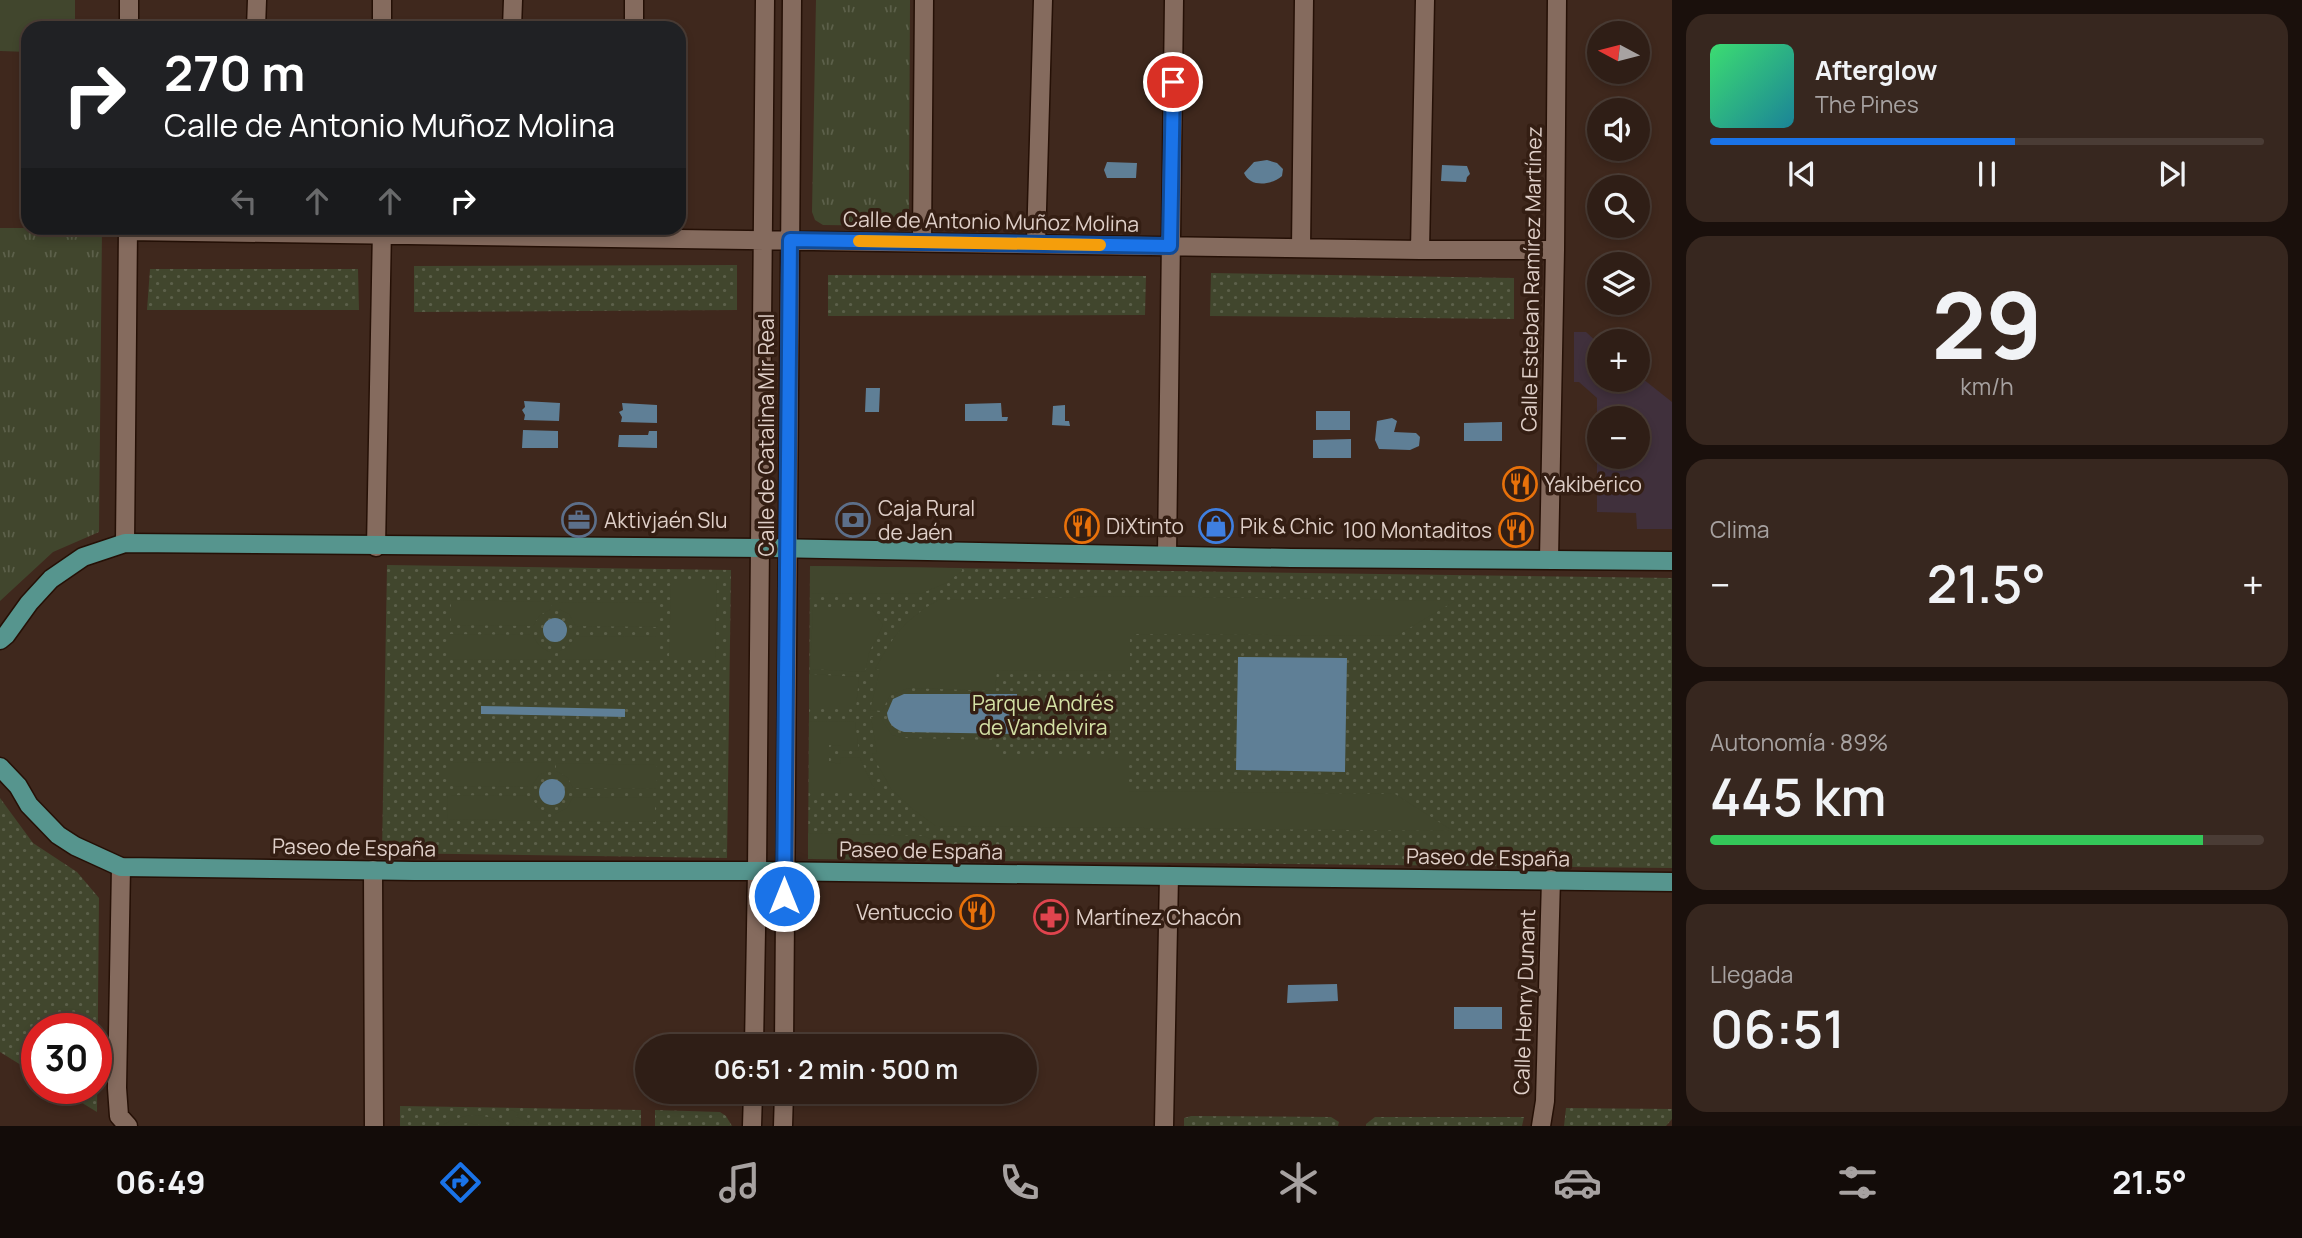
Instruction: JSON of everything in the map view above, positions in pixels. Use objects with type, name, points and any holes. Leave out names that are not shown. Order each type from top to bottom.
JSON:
[{"type":"main road","points":[[0,640],[51,579],[83,557],[125,544],[787,548],[1672,561]]},
{"type":"main road","name":"Paseo de España","points":[[0,767],[18,786],[29,805],[58,835],[75,846],[121,867],[757,870],[1672,882]]},
{"type":"street","points":[[129,0],[129,21]]},
{"type":"street","points":[[256,21],[257,0]]},
{"type":"street","points":[[382,0],[382,21]]},
{"type":"street","points":[[512,21],[513,0]]},
{"type":"street","points":[[634,0],[634,21]]},
{"type":"street","name":"Calle de Catalina Mir Real","points":[[754,1034],[765,0]]},
{"type":"street","name":"Calle de Catalina Mir Real","points":[[784,1034],[792,0]]},
{"type":"street","points":[[922,242],[923,0]]},
{"type":"street","points":[[1035,244],[1043,0]]},
{"type":"street","points":[[1167,555],[1174,0]]},
{"type":"street","points":[[1301,248],[1304,0]]},
{"type":"street","points":[[1420,250],[1425,0]]},
{"type":"street","name":"Calle Esteban Ramírez Martínez","points":[[1549,559],[1557,0]]},
{"type":"street","points":[[125,544],[128,235]]},
{"type":"street","points":[[376,547],[382,235]]},
{"type":"street","name":"Calle de Antonio Muñoz Molina","points":[[669,235],[763,240],[1555,250]]},
{"type":"street","points":[[121,867],[117,1088],[119,1116],[128,1126]]},
{"type":"street","points":[[373,870],[374,1126]]},
{"type":"street","points":[[1164,1126],[1169,876]]},
{"type":"street","name":"Calle Henry Dunant","points":[[1541,1126],[1545,1101],[1551,879]]},
{"type":"street","points":[[752,1104],[752,1126]]},
{"type":"street","points":[[783,1104],[783,1126]]},
{"type":"shaded area","points":[[1574,332],[1586,332],[1587,389],[1579,382],[1574,382]]},
{"type":"shaded area","points":[[1650,385],[1672,402],[1672,529],[1637,529],[1636,513],[1597,512],[1597,469],[1650,469],[1650,406],[1597,406],[1597,398],[1590,392],[1650,392]]},
{"type":"green space","points":[[0,0],[75,0],[75,21],[21,21],[21,52],[0,51]]},
{"type":"green space","points":[[816,0],[910,0],[909,211],[902,226],[823,225],[815,220],[812,212]]},
{"type":"green space","points":[[0,228],[21,228],[21,235],[102,235],[99,532],[53,552],[0,601]]},
{"type":"green space","points":[[737,265],[737,310],[414,312],[414,266]]},
{"type":"green space","points":[[150,269],[358,269],[359,310],[147,310]]},
{"type":"green space","points":[[1211,273],[1514,278],[1514,319],[1210,316]]},
{"type":"green space","points":[[828,275],[1146,276],[1145,315],[828,316]]},
{"type":"green space","points":[[387,565],[731,570],[727,858],[382,853]]},
{"type":"green space","name":"Parque Andrés de Vandelvira","points":[[810,566],[1672,578],[1672,868],[808,859]]},
{"type":"green space","points":[[810,566],[962,568],[962,571],[946,583],[920,594],[810,593]]},
{"type":"green space","points":[[671,582],[717,582],[715,659],[669,659]]},
{"type":"green space","points":[[1131,596],[1455,601],[1396,636],[1130,634],[1130,671],[997,670],[995,691],[909,688],[890,695],[882,711],[870,710],[880,670],[875,669],[888,647],[908,622],[938,600]]},
{"type":"green space","points":[[451,600],[551,602],[551,609],[540,615],[533,626],[451,625]]},
{"type":"green space","points":[[559,602],[658,603],[658,627],[576,626],[569,614],[559,609]]},
{"type":"green space","points":[[813,610],[872,610],[883,625],[869,653],[865,672],[810,669]]},
{"type":"green space","points":[[450,634],[533,635],[544,649],[550,652],[550,660],[450,659]]},
{"type":"green space","points":[[576,636],[657,637],[657,661],[558,659],[558,652],[569,646]]},
{"type":"green space","points":[[809,674],[859,677],[856,708],[809,708]]},
{"type":"green space","points":[[871,717],[880,717],[892,735],[903,738],[995,740],[995,755],[1129,755],[1129,791],[1395,794],[1453,831],[936,826],[891,789],[872,754],[877,753]]},
{"type":"green space","points":[[809,721],[855,722],[859,751],[841,750],[841,746],[829,745],[829,762],[840,764],[841,757],[860,758],[875,791],[809,791]]},
{"type":"green space","points":[[449,762],[549,763],[549,771],[539,775],[531,787],[449,786]]},
{"type":"green space","points":[[556,763],[656,765],[656,789],[573,788],[568,778],[556,771]]},
{"type":"green space","points":[[448,795],[531,796],[538,808],[548,813],[548,821],[447,819]]},
{"type":"green space","points":[[573,797],[655,798],[655,822],[555,821],[555,814],[567,808]]},
{"type":"green space","points":[[0,798],[33,843],[77,872],[99,898],[98,1013],[21,1013],[21,1065],[0,1052]]},
{"type":"green space","points":[[808,833],[924,836],[955,851],[955,860],[808,859]]},
{"type":"green space","points":[[84,1104],[97,1104],[97,1112]]},
{"type":"green space","points":[[400,1106],[641,1110],[641,1126],[400,1126]]},
{"type":"green space","points":[[1566,1108],[1672,1109],[1672,1119],[1666,1126],[1564,1126]]},
{"type":"green space","points":[[511,1110],[519,1113],[516,1117],[529,1122],[527,1125],[487,1126],[466,1123],[441,1126],[475,1115],[508,1125],[515,1122],[506,1119],[506,1112]]},
{"type":"green space","points":[[655,1110],[720,1112],[732,1126],[655,1126]]},
{"type":"green space","points":[[1331,1117],[1339,1122],[1338,1126],[1184,1126],[1184,1118]]},
{"type":"green space","points":[[1375,1117],[1524,1117],[1522,1126],[1366,1126]]},
{"type":"water","points":[[1267,160],[1277,163],[1283,169],[1282,176],[1262,184],[1247,178],[1244,173],[1254,162]]},
{"type":"water","points":[[1107,162],[1137,163],[1136,178],[1107,178],[1104,170]]},
{"type":"water","points":[[1442,165],[1467,166],[1470,174],[1466,182],[1441,181]]},
{"type":"water","points":[[866,388],[880,388],[879,412],[865,412]]},
{"type":"water","points":[[524,401],[560,403],[559,421],[524,420]]},
{"type":"water","points":[[622,403],[657,405],[657,423],[621,422],[619,412],[623,410]]},
{"type":"water","points":[[1001,403],[1002,417],[1008,417],[1007,421],[965,421],[965,404]]},
{"type":"water","points":[[1065,405],[1065,421],[1069,421],[1070,426],[1052,425],[1053,406]]},
{"type":"water","points":[[1316,411],[1350,411],[1350,430],[1316,430]]},
{"type":"water","points":[[1392,418],[1397,421],[1394,432],[1416,433],[1420,437],[1419,446],[1410,450],[1379,449],[1375,440],[1377,421]]},
{"type":"water","points":[[1502,422],[1502,441],[1464,441],[1464,423]]},
{"type":"water","points":[[523,430],[558,431],[558,448],[522,448]]},
{"type":"water","points":[[649,431],[657,431],[657,448],[618,447],[619,435],[648,435]]},
{"type":"water","points":[[1351,439],[1351,458],[1313,458],[1313,440]]},
{"type":"water","points":[[555,618],[564,621],[567,630],[564,639],[555,642],[546,639],[543,630],[546,621]]},
{"type":"water","points":[[1238,657],[1347,658],[1345,772],[1236,770]]},
{"type":"water","points":[[904,694],[1017,694],[1016,734],[900,731],[890,723],[887,713],[893,699]]},
{"type":"water","points":[[481,706],[625,709],[625,717],[481,714]]},
{"type":"water","points":[[552,779],[561,783],[565,792],[561,801],[552,805],[543,801],[539,792],[543,783]]},
{"type":"water","points":[[1337,984],[1338,1001],[1287,1003],[1288,985]]},
{"type":"water","points":[[1454,1007],[1502,1007],[1502,1029],[1454,1029]]},
{"type":"slow traffic","points":[[859,241],[1100,245]]},
{"type":"place","name":"Yakibérico","points":[[1520,484]]},
{"type":"place","name":"Aktivjaén Slu","points":[[579,520]]},
{"type":"place","name":"Caja Rural de Jaén","points":[[853,520]]},
{"type":"place","name":"DiXtinto","points":[[1082,526]]},
{"type":"place","name":"Pik & Chic","points":[[1216,526]]},
{"type":"place","name":"100 Montaditos","points":[[1516,530]]},
{"type":"place","name":"Ventuccio","points":[[977,912]]},
{"type":"place","name":"Martínez Chacón","points":[[1051,917]]},
{"type":"route","points":[[784,896],[790,240],[1170,246],[1173,82]]}]
